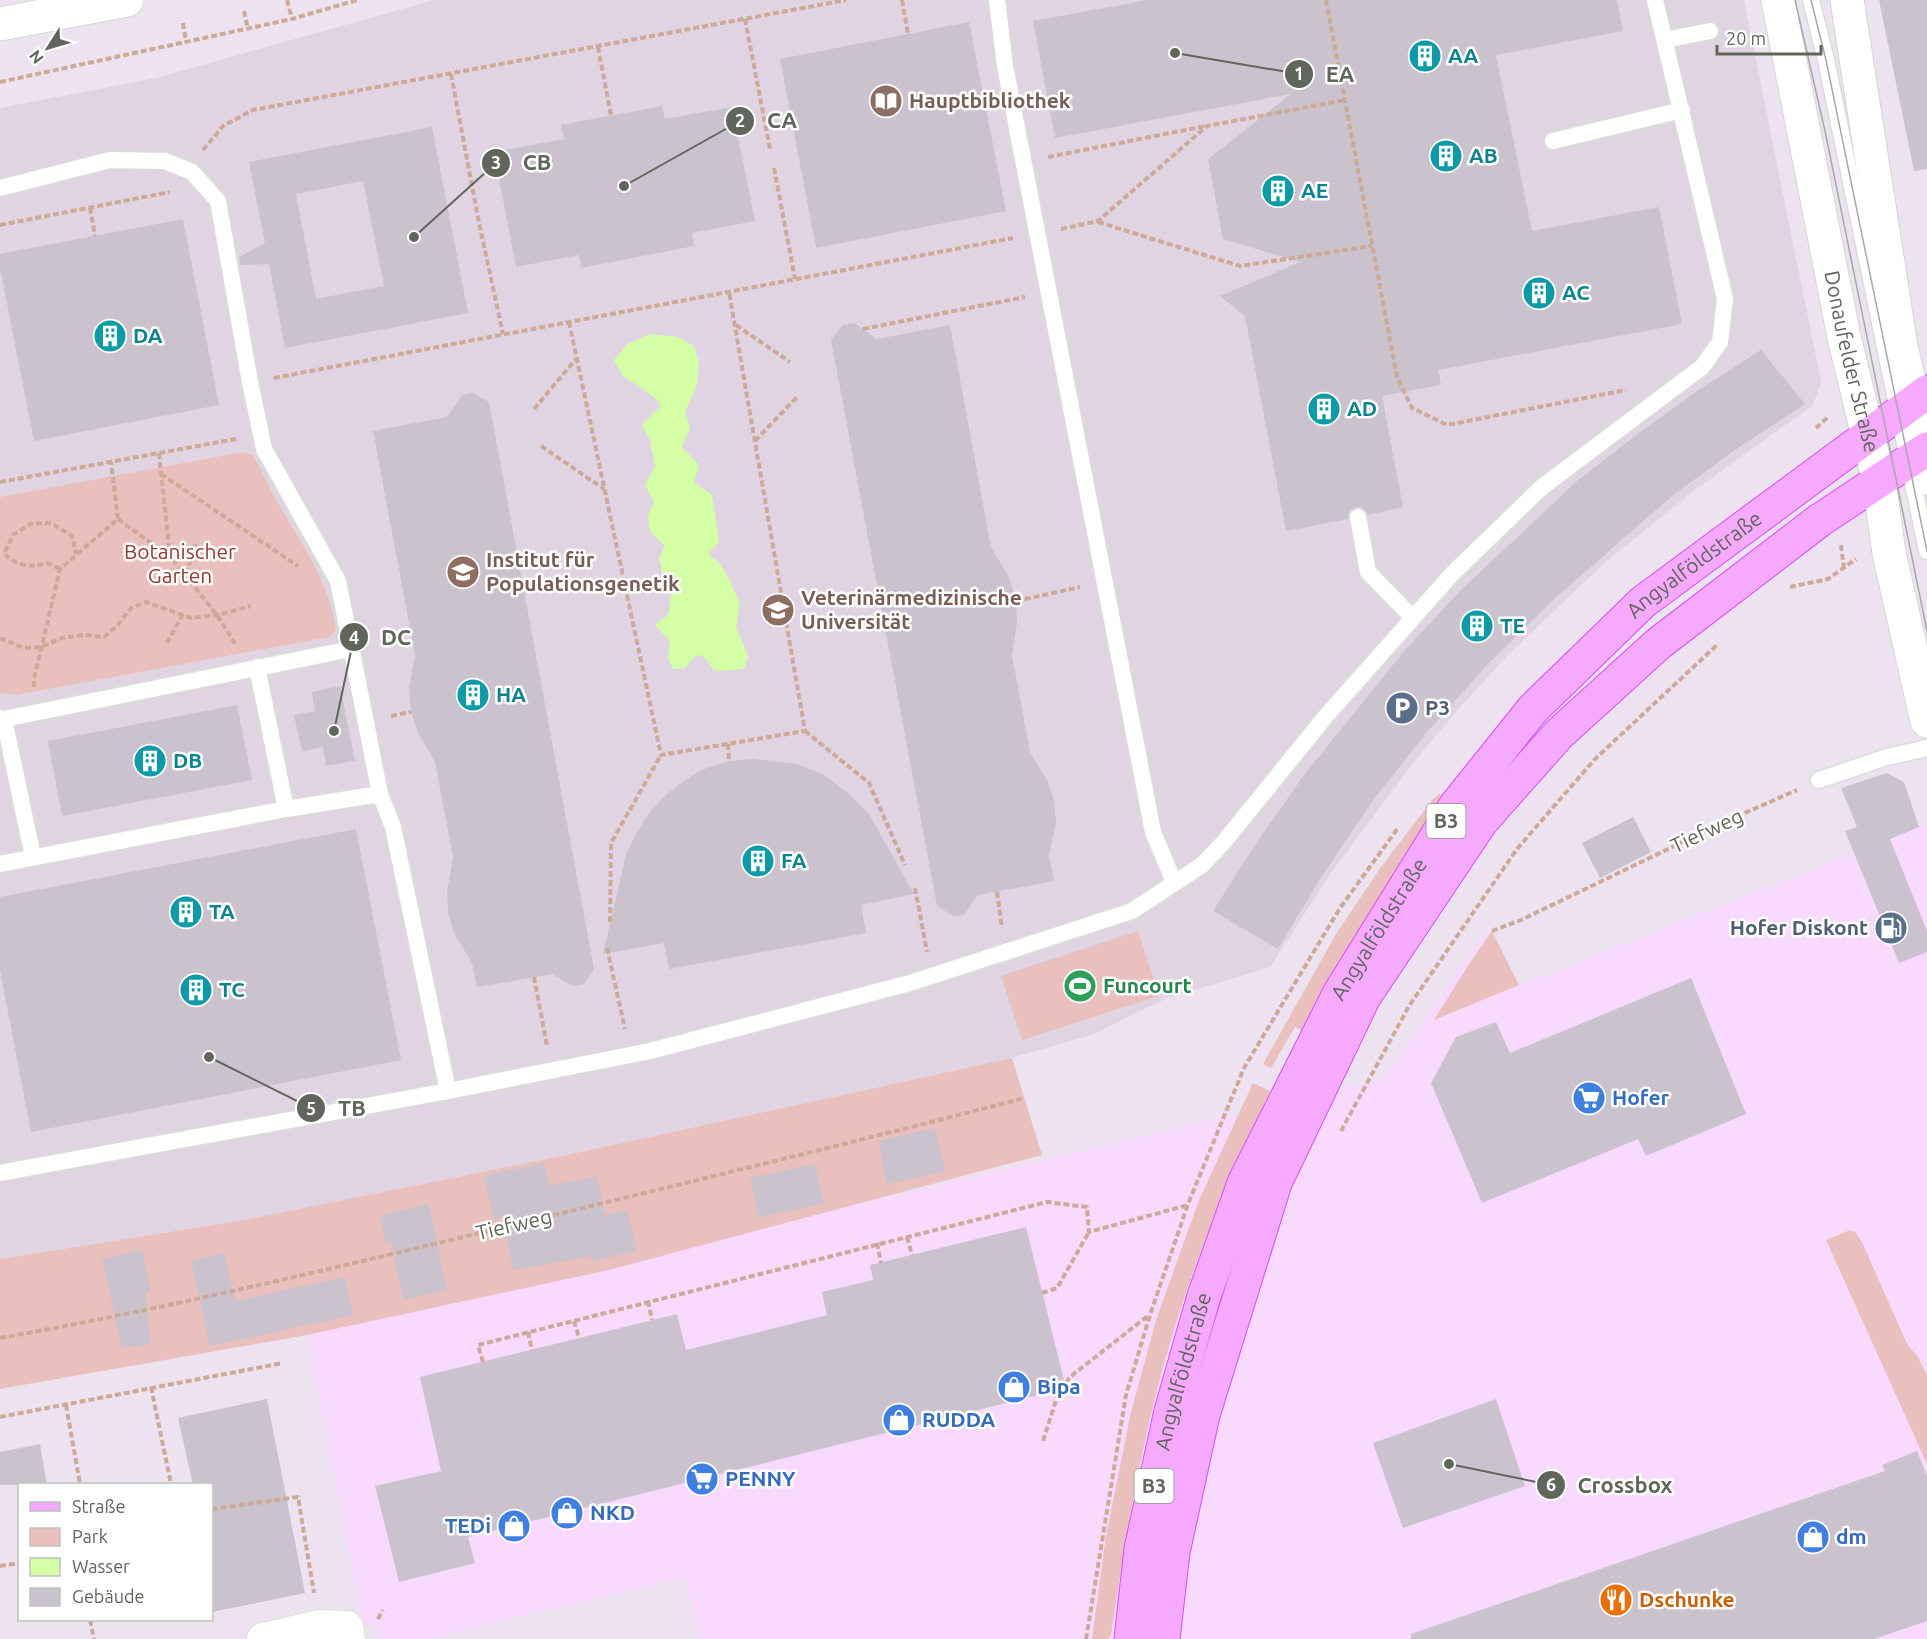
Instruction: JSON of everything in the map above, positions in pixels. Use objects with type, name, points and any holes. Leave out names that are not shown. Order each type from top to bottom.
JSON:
[{"type":"main road","points":[[0,24],[127,0]]},
{"type":"main road","name":"Donaufelder Straße","points":[[1778,0],[1842,328],[1879,481],[1889,553],[1927,721]]},
{"type":"main road","name":"Donaufelder Straße","points":[[1846,0],[1921,460]]},
{"type":"main road","name":"Angyalföldstraße","points":[[1131,1639],[1143,1537],[1171,1411],[1204,1296],[1244,1183],[1339,994],[1456,805],[1533,710],[1643,602],[1913,402]]},
{"type":"main road","name":"B3","points":[[1879,481],[1921,460]]},
{"type":"main road","name":"Angyalföldstraße","points":[[1164,1639],[1173,1552],[1203,1415],[1275,1183],[1364,997],[1481,822],[1559,734],[1658,644],[1820,520],[1879,481]]},
{"type":"street","points":[[263,1639],[338,1631]]},
{"type":"lane","points":[[997,0],[1005,66],[1153,832],[1174,882]]},
{"type":"lane","points":[[0,1173],[448,1091],[630,1055],[888,989],[1132,911],[1202,865],[1223,843],[1326,716],[1452,574],[1542,487],[1702,367],[1720,342],[1725,299],[1655,0]]},
{"type":"lane","name":"Donaufelder Straße","points":[[1811,0],[1913,402]]},
{"type":"lane","points":[[1665,40],[1710,31]]},
{"type":"lane","points":[[1553,141],[1682,110]]},
{"type":"lane","points":[[0,188],[110,160],[165,160],[192,172],[218,201],[264,449],[338,581],[380,794],[393,827],[448,1091]]},
{"type":"lane","name":"Donaufelder Straße","points":[[1921,460],[1927,551]]},
{"type":"lane","points":[[1358,517],[1368,572],[1413,618]]},
{"type":"lane","points":[[33,857],[2,718],[351,649]]},
{"type":"lane","points":[[249,669],[286,809]]},
{"type":"lane","points":[[1819,780],[1887,757],[1927,748]]},
{"type":"lane","points":[[0,864],[286,809],[380,794]]},
{"type":"path","points":[[288,0],[292,19]]},
{"type":"path","points":[[0,82],[292,19],[357,0]]},
{"type":"path","points":[[0,225],[175,191],[192,172],[204,148],[224,126],[253,110],[846,0]]},
{"type":"path","points":[[902,0],[908,34]]},
{"type":"path","points":[[1326,0],[1397,377],[1412,408],[1448,425],[1627,390]]},
{"type":"path","points":[[244,11],[248,29]]},
{"type":"path","points":[[745,19],[770,148]]},
{"type":"path","points":[[183,23],[186,42]]},
{"type":"path","points":[[598,46],[612,116]]},
{"type":"path","points":[[451,74],[503,334]]},
{"type":"path","points":[[1023,161],[1344,100]]},
{"type":"path","points":[[250,382],[1098,221],[1207,126]]},
{"type":"path","points":[[774,168],[795,279]]},
{"type":"path","points":[[90,208],[95,236]]},
{"type":"path","points":[[1098,221],[1240,266],[1372,246]]},
{"type":"path","points":[[729,291],[805,731],[869,783],[905,865]]},
{"type":"path","points":[[863,329],[1049,292]]},
{"type":"path","points":[[569,322],[661,755],[611,843],[610,922]]},
{"type":"path","points":[[735,325],[790,362]]},
{"type":"path","points":[[534,409],[577,359]]},
{"type":"path","points":[[755,441],[797,397]]},
{"type":"path","points":[[1814,430],[1828,416]]},
{"type":"path","points":[[0,482],[260,434]]},
{"type":"path","points":[[541,446],[604,489]]},
{"type":"path","points":[[159,453],[170,556]]},
{"type":"path","points":[[111,462],[118,519],[170,556],[217,615],[249,669]]},
{"type":"path","points":[[161,474],[341,595]]},
{"type":"path","points":[[35,712],[34,679],[60,569],[118,519]]},
{"type":"path","points":[[60,569],[48,563],[36,567],[15,564],[4,554],[13,535],[30,524],[51,523],[72,537],[76,554]]},
{"type":"path","points":[[186,575],[196,544]]},
{"type":"path","points":[[1844,563],[1844,568]]},
{"type":"path","points":[[1781,589],[1828,579],[1850,564]]},
{"type":"path","points":[[1016,601],[1104,581]]},
{"type":"path","points":[[0,638],[24,648],[41,647],[62,638],[85,635],[104,637],[117,626],[131,608],[146,602],[191,618],[217,615],[251,606]]},
{"type":"path","points":[[167,643],[183,614]]},
{"type":"path","points":[[1337,1139],[1410,1006],[1517,849],[1595,759],[1719,644]]},
{"type":"path","points":[[661,755],[805,731]]},
{"type":"path","points":[[728,744],[729,761]]},
{"type":"path","name":"Tiefweg","points":[[1492,931],[1521,920],[1722,823],[1819,780]]},
{"type":"path","points":[[915,888],[931,976]]},
{"type":"path","points":[[997,892],[1005,952]]},
{"type":"path","points":[[607,948],[630,1055]]},
{"type":"path","points":[[534,977],[551,1071]]},
{"type":"path","name":"Tiefweg","points":[[0,1338],[318,1272],[725,1175],[1025,1098]]},
{"type":"path","points":[[483,1362],[478,1345],[528,1332],[1047,1202],[1087,1207],[1089,1232],[1057,1288],[1042,1293]]},
{"type":"path","points":[[1089,1232],[1188,1204]]},
{"type":"path","points":[[907,1237],[912,1255]]},
{"type":"path","points":[[877,1244],[881,1263]]},
{"type":"path","points":[[648,1302],[652,1320]]},
{"type":"path","points":[[1043,1441],[1058,1394],[1070,1377],[1149,1315]]},
{"type":"path","points":[[574,1321],[579,1338]]},
{"type":"path","points":[[528,1332],[532,1350]]},
{"type":"path","points":[[0,1417],[283,1363]]},
{"type":"path","points":[[151,1387],[171,1483]]},
{"type":"path","points":[[66,1405],[80,1483]]},
{"type":"path","points":[[213,1509],[298,1497],[338,1631]]},
{"type":"path","points":[[0,1566],[18,1563]]},
{"type":"path","points":[[90,1621],[94,1639]]},
{"type":"shaded area","name":"Veterinärmedizinische Universität","points":[[434,0],[1744,0],[1821,382],[1813,405],[1691,493],[1602,565],[1508,655],[1414,762],[1331,873],[1270,967],[1165,999],[1094,1034],[1012,1058],[571,1154],[244,1220],[0,1259],[0,108],[156,78]]},
{"type":"shaded area","points":[[1927,825],[1927,1639],[700,1639],[685,1577],[429,1639],[380,1639],[377,1625],[363,1624],[307,1335],[1383,1079],[1490,927],[1520,985]]},
{"type":"green space","name":"Botanischer Garten","points":[[243,452],[254,456],[274,496],[313,563],[327,595],[336,631],[329,637],[16,695],[0,693],[0,497]]},
{"type":"green space","points":[[1439,794],[1444,797],[1302,1031],[1295,1027],[1271,1068],[1263,1064],[1336,934],[1381,867]]},
{"type":"green space","name":"Funcourt","points":[[1138,931],[1159,996],[1022,1040],[1001,976]]},
{"type":"green space","points":[[1492,931],[1519,985],[1434,1020],[1471,961]]},
{"type":"green space","points":[[1012,1058],[1042,1155],[609,1270],[307,1335],[0,1389],[0,1259],[244,1220],[571,1154]]},
{"type":"green space","points":[[1253,1083],[1270,1091],[1231,1177],[1176,1323],[1146,1439],[1130,1517],[1111,1635],[1108,1639],[1092,1639],[1106,1536],[1131,1412],[1156,1320],[1199,1200]]},
{"type":"green space","points":[[1850,1230],[1855,1232],[1862,1242],[1907,1344],[1918,1357],[1927,1376],[1927,1464],[1826,1240]]},
{"type":"water","points":[[650,334],[678,337],[694,346],[699,362],[697,384],[685,412],[690,428],[682,447],[699,465],[694,482],[712,495],[719,542],[708,554],[720,564],[740,604],[736,627],[748,656],[744,669],[715,671],[703,655],[694,657],[685,668],[673,669],[668,659],[670,641],[655,625],[668,615],[675,573],[662,572],[659,557],[665,546],[650,532],[648,516],[654,502],[645,485],[655,466],[650,440],[642,425],[661,406],[657,399],[623,376],[614,360],[628,344]]},
{"type":"building","points":[[1148,0],[1617,0],[1623,31],[1496,55],[1532,231],[1659,207],[1682,324],[1438,370],[1441,385],[1382,396],[1403,507],[1368,515],[1362,507],[1356,507],[1348,513],[1348,519],[1286,531],[1245,316],[1220,296],[1300,262],[1223,239],[1208,159],[1291,94],[1055,138],[1033,21]]},
{"type":"building","points":[[1879,0],[1927,0],[1927,169],[1914,171]]},
{"type":"building","name":"Hauptbibliothek","points":[[969,22],[1006,211],[816,248],[780,59]]},
{"type":"building","points":[[662,106],[665,119],[732,107],[755,221],[692,233],[694,246],[581,268],[579,255],[516,267],[494,152],[564,139],[561,125]]},
{"type":"building","points":[[432,127],[468,313],[285,348],[269,264],[240,265],[239,257],[265,243],[249,162]],"holes":[[[363,181],[384,286],[316,299],[296,194]]]},
{"type":"building","name":"DA","points":[[183,219],[219,405],[34,441],[0,268],[0,254]]},
{"type":"building","points":[[854,323],[877,339],[950,325],[991,547],[1009,577],[1016,601],[1017,623],[1012,655],[1030,752],[1048,782],[1054,800],[1056,822],[1049,855],[1054,881],[978,895],[964,915],[953,916],[937,906],[831,340],[843,325]]},
{"type":"building","name":"TE","points":[[1761,350],[1805,404],[1738,448],[1673,495],[1552,601],[1487,665],[1427,732],[1371,803],[1320,879],[1278,949],[1213,911],[1257,842],[1304,775],[1405,650],[1460,591],[1576,482],[1697,391]]},
{"type":"building","name":"HA","points":[[473,393],[489,402],[594,969],[584,984],[573,986],[552,974],[477,987],[472,963],[454,933],[448,911],[447,893],[453,857],[435,762],[418,733],[411,712],[409,687],[415,655],[373,431],[447,417],[462,395]]},
{"type":"building","points":[[340,686],[355,761],[326,766],[323,747],[302,751],[294,715],[315,711],[312,692]]},
{"type":"building","name":"DB","points":[[237,705],[252,780],[62,816],[48,741]]},
{"type":"building","name":"FA","points":[[753,759],[798,764],[824,775],[847,792],[869,814],[914,894],[861,905],[866,933],[669,969],[664,943],[603,954],[626,855],[649,813],[666,795],[704,769],[729,761]]},
{"type":"building","points":[[1887,773],[1904,782],[1919,827],[1890,839],[1927,931],[1927,952],[1899,963],[1845,831],[1857,827],[1841,788]]},
{"type":"building","points":[[1633,817],[1651,852],[1600,878],[1582,843]]},
{"type":"building","points":[[356,829],[401,1060],[31,1132],[0,970],[0,897]]},
{"type":"building","name":"Hofer","points":[[1691,978],[1746,1114],[1646,1156],[1638,1139],[1482,1203],[1431,1083],[1456,1037],[1496,1022],[1510,1053]]},
{"type":"building","points":[[935,1128],[945,1171],[887,1184],[878,1141]]},
{"type":"building","points":[[544,1163],[550,1186],[597,1176],[605,1215],[627,1210],[637,1251],[593,1261],[592,1256],[513,1270],[503,1217],[494,1219],[484,1176]]},
{"type":"building","points":[[815,1164],[824,1203],[758,1218],[750,1178]]},
{"type":"building","points":[[429,1204],[447,1290],[403,1300],[391,1242],[386,1243],[380,1215]]},
{"type":"building","points":[[1026,1227],[1066,1388],[468,1537],[475,1563],[399,1582],[375,1486],[441,1471],[420,1377],[677,1314],[686,1350],[827,1315],[822,1292],[873,1280],[870,1265]]},
{"type":"building","points":[[142,1250],[151,1291],[145,1293],[151,1344],[122,1348],[102,1259]]},
{"type":"building","points":[[224,1253],[235,1301],[345,1277],[354,1315],[210,1346],[191,1260]]},
{"type":"building","points":[[267,1399],[305,1593],[213,1612],[213,1483],[193,1483],[178,1418]]},
{"type":"building","points":[[1496,1399],[1525,1486],[1403,1528],[1373,1443]]},
{"type":"building","points":[[40,1444],[47,1483],[0,1485],[0,1452]]},
{"type":"building","points":[[1917,1451],[1927,1476],[1927,1621],[1874,1639],[1411,1639],[1411,1634],[1885,1471],[1882,1465]]},
{"type":"tram line","points":[[1795,0],[1825,131],[1927,631]]},
{"type":"tram line","points":[[1811,0],[1826,60],[1927,551]]},
{"type":"place","name":"EA","points":[[1175,53]]},
{"type":"place","name":"AA","points":[[1425,56]]},
{"type":"place","name":"Hauptbibliothek","points":[[886,101]]},
{"type":"place","name":"AB","points":[[1446,156]]},
{"type":"place","name":"CA","points":[[624,186]]},
{"type":"place","name":"AE","points":[[1278,191]]},
{"type":"place","name":"CB","points":[[414,237]]},
{"type":"place","name":"AC","points":[[1539,293]]},
{"type":"place","name":"DA","points":[[110,336]]},
{"type":"place","name":"AD","points":[[1324,409]]},
{"type":"place","name":"Institut für Populationsgenetik","points":[[463,572]]},
{"type":"place","name":"Veterinärmedizinische Universität","points":[[778,610]]},
{"type":"place","name":"TE","points":[[1477,626]]},
{"type":"place","name":"HA","points":[[473,695]]},
{"type":"place","name":"P3","points":[[1402,708]]},
{"type":"place","name":"DC","points":[[334,731]]},
{"type":"place","name":"DB","points":[[150,761]]},
{"type":"place","name":"FA","points":[[758,861]]},
{"type":"place","name":"TA","points":[[186,912]]},
{"type":"place","name":"Hofer Diskont","points":[[1891,928]]},
{"type":"place","name":"Funcourt","points":[[1080,986]]},
{"type":"place","name":"TC","points":[[196,990]]},
{"type":"place","name":"TB","points":[[209,1057]]},
{"type":"place","name":"Hofer","points":[[1589,1098]]},
{"type":"place","name":"Bipa","points":[[1014,1387]]},
{"type":"place","name":"RUDDA","points":[[899,1420]]},
{"type":"place","name":"Crossbox","points":[[1449,1464]]},
{"type":"place","name":"PENNY","points":[[702,1479]]},
{"type":"place","name":"NKD","points":[[567,1513]]},
{"type":"place","name":"TEDi","points":[[514,1526]]},
{"type":"place","name":"dm","points":[[1813,1537]]},
{"type":"place","name":"Dschunke","points":[[1616,1600]]}]
